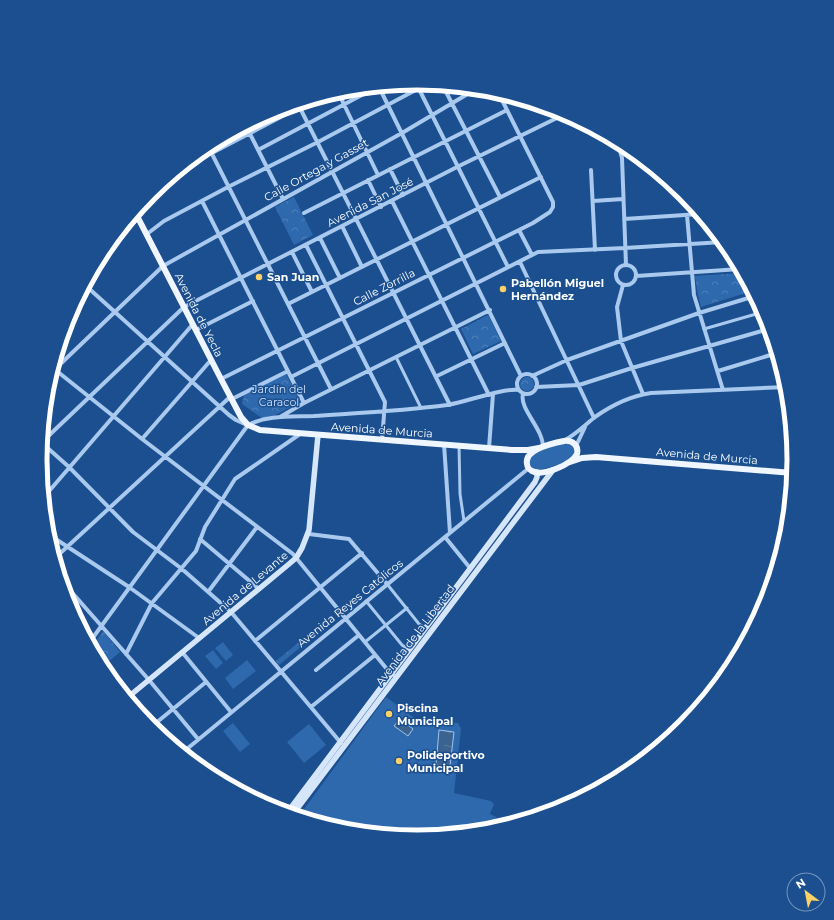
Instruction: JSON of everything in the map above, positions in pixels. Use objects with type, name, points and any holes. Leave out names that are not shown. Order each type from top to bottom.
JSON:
[{"type":"main road","name":"Avenida de Yecla","points":[[138,217],[211,356],[242,419],[248,425]]},
{"type":"main road","name":"Avenida de Murcia","points":[[248,425],[260,430],[514,450],[541,448],[564,441]]},
{"type":"main road","name":"Avenida de Levante","points":[[131,695],[296,558],[304,545],[308,534],[318,435]]},
{"type":"main road","points":[[564,441],[572,442],[585,453],[596,457]]},
{"type":"main road","points":[[570,462],[577,454],[576,446]]},
{"type":"main road","points":[[527,462],[528,456],[541,448]]},
{"type":"main road","points":[[514,450],[527,462],[529,468],[537,472],[554,469],[582,458],[596,457]]},
{"type":"main road","name":"Avenida de Murcia","points":[[596,457],[786,472]]},
{"type":"main road","name":"Avenida de la Libertad","points":[[394,674],[554,469]]},
{"type":"main road","points":[[296,809],[394,674],[408,650],[536,482],[537,472]]},
{"type":"main road","points":[[291,808],[342,744]]},
{"type":"street","points":[[147,234],[164,221],[266,167],[318,142],[414,90]]},
{"type":"street","points":[[419,90],[508,267]]},
{"type":"street","points":[[446,91],[500,197]]},
{"type":"street","points":[[381,92],[477,283],[521,376]]},
{"type":"street","points":[[258,150],[364,94]]},
{"type":"street","name":"Calle Ortega y Gasset","points":[[60,363],[163,266],[220,236],[245,220],[402,133],[468,94]]},
{"type":"street","points":[[341,98],[378,175]]},
{"type":"street","points":[[288,304],[541,177],[502,100]]},
{"type":"street","points":[[301,109],[450,404]]},
{"type":"street","points":[[304,213],[507,110]]},
{"type":"street","points":[[283,115],[212,153],[331,389]]},
{"type":"street","name":"Avenida San José","points":[[48,436],[184,307],[267,263],[320,238],[457,167],[558,118]]},
{"type":"street","points":[[248,131],[283,199]]},
{"type":"street","points":[[619,150],[622,158],[626,265]]},
{"type":"street","points":[[390,169],[403,195]]},
{"type":"street","points":[[591,170],[595,250]]},
{"type":"street","name":"Calle Zorrilla","points":[[221,379],[463,257],[496,242],[545,216],[553,207],[554,202],[541,177]]},
{"type":"street","points":[[368,180],[381,207]]},
{"type":"street","points":[[592,201],[623,200]]},
{"type":"street","points":[[202,201],[304,403]]},
{"type":"street","points":[[392,201],[455,327],[491,394],[490,448]]},
{"type":"street","points":[[687,214],[694,295],[723,390]]},
{"type":"street","points":[[624,219],[693,214]]},
{"type":"street","points":[[342,226],[362,267]]},
{"type":"street","points":[[519,230],[532,255]]},
{"type":"street","points":[[320,238],[340,278]]},
{"type":"street","points":[[291,377],[538,252],[716,242]]},
{"type":"street","points":[[306,244],[385,402],[382,440]]},
{"type":"street","points":[[292,252],[312,292]]},
{"type":"street","points":[[520,262],[594,418]]},
{"type":"street","points":[[626,265],[634,268],[636,276],[631,285],[623,285],[617,281],[616,274],[620,267],[626,265]]},
{"type":"street","points":[[636,276],[734,270]]},
{"type":"street","points":[[623,285],[617,307],[621,341],[643,394]]},
{"type":"street","points":[[90,288],[219,407],[236,420],[248,425]]},
{"type":"street","points":[[532,376],[567,360],[699,313],[750,298]]},
{"type":"street","points":[[196,330],[253,301]]},
{"type":"street","points":[[278,418],[331,389],[490,310]]},
{"type":"street","points":[[704,329],[757,314]]},
{"type":"street","points":[[49,491],[193,324]]},
{"type":"street","points":[[536,387],[579,385],[632,368],[763,331]]},
{"type":"street","points":[[437,376],[505,343]]},
{"type":"street","points":[[718,371],[771,355]]},
{"type":"street","points":[[142,439],[192,381],[211,356]]},
{"type":"street","points":[[396,358],[420,408]]},
{"type":"street","points":[[60,554],[219,407],[231,398],[288,371]]},
{"type":"street","points":[[58,373],[296,558],[375,655],[386,668],[394,674]]},
{"type":"street","points":[[527,374],[532,376],[536,382],[536,387],[532,393],[523,394],[519,390],[517,382],[521,376],[527,374]]},
{"type":"street","points":[[564,441],[594,418],[620,402],[643,394],[780,387]]},
{"type":"street","points":[[93,638],[248,425],[258,421],[278,418],[420,408],[450,404],[491,394],[519,390]]},
{"type":"street","points":[[523,394],[522,402],[542,435],[541,448]]},
{"type":"street","points":[[576,446],[580,435],[587,424]]},
{"type":"street","points":[[126,654],[152,604],[196,551],[205,527],[235,479],[300,433]]},
{"type":"street","points":[[444,444],[450,532]]},
{"type":"street","points":[[459,445],[460,494],[464,522]]},
{"type":"street","points":[[48,447],[133,532],[182,569],[231,612],[342,744]]},
{"type":"street","name":"Avenida Reyes Católicos","points":[[186,749],[529,468]]},
{"type":"street","points":[[208,592],[257,528]]},
{"type":"street","points":[[308,534],[349,539],[419,624],[425,628]]},
{"type":"street","points":[[445,537],[470,568]]},
{"type":"street","points":[[200,539],[259,589]]},
{"type":"street","points":[[56,540],[129,587],[199,638]]},
{"type":"street","points":[[255,641],[362,553]]},
{"type":"street","points":[[71,590],[149,680],[198,740]]},
{"type":"street","points":[[366,601],[402,645],[408,650]]},
{"type":"street","points":[[365,642],[407,608]]},
{"type":"street","points":[[316,670],[359,635]]},
{"type":"street","points":[[182,652],[231,712]]},
{"type":"street","points":[[311,707],[375,655]]},
{"type":"street","points":[[156,723],[206,682]]},
{"type":"green space","points":[[294,197],[313,235],[294,245],[275,207]]},
{"type":"green space","points":[[736,273],[747,293],[701,307],[695,276]]},
{"type":"green space","points":[[488,315],[501,341],[473,354],[461,329]]},
{"type":"green space","name":"Jardín del Caracol","points":[[286,374],[300,400],[299,403],[269,418],[262,418],[242,404],[244,395]]},
{"type":"green space","points":[[527,377],[532,379],[534,384],[532,389],[527,391],[522,389],[520,384],[522,379]]},
{"type":"green space","points":[[562,444],[571,444],[575,452],[568,459],[557,465],[540,469],[536,469],[531,466],[529,462],[531,458],[538,452]]},
{"type":"green space","points":[[103,631],[120,652],[107,663],[95,642]]},
{"type":"green space","points":[[223,642],[233,655],[226,661],[215,648]]},
{"type":"green space","points":[[299,642],[302,646],[279,665],[276,661]]},
{"type":"green space","points":[[213,650],[223,663],[216,669],[205,656]]},
{"type":"green space","points":[[247,660],[256,671],[233,689],[225,678]]},
{"type":"green space","name":"Polideportivo Municipal","points":[[386,697],[424,725],[426,722],[458,723],[461,729],[454,793],[491,801],[494,804],[490,814],[496,817],[495,821],[465,827],[417,830],[369,827],[345,823],[302,811]]},
{"type":"green space","points":[[233,723],[250,744],[240,752],[223,731]]},
{"type":"green space","points":[[309,724],[326,745],[304,763],[287,742]]},
{"type":"water","points":[[400,719],[413,729],[408,736],[394,726]]},
{"type":"water","points":[[439,730],[454,732],[450,766],[436,765]]},
{"type":"place","name":"San Juan","points":[[259,277]]},
{"type":"place","name":"Pabellón Miguel Hernández","points":[[503,289]]},
{"type":"place","name":"Piscina Municipal","points":[[389,714]]},
{"type":"place","name":"Polideportivo Municipal","points":[[399,761]]}]
